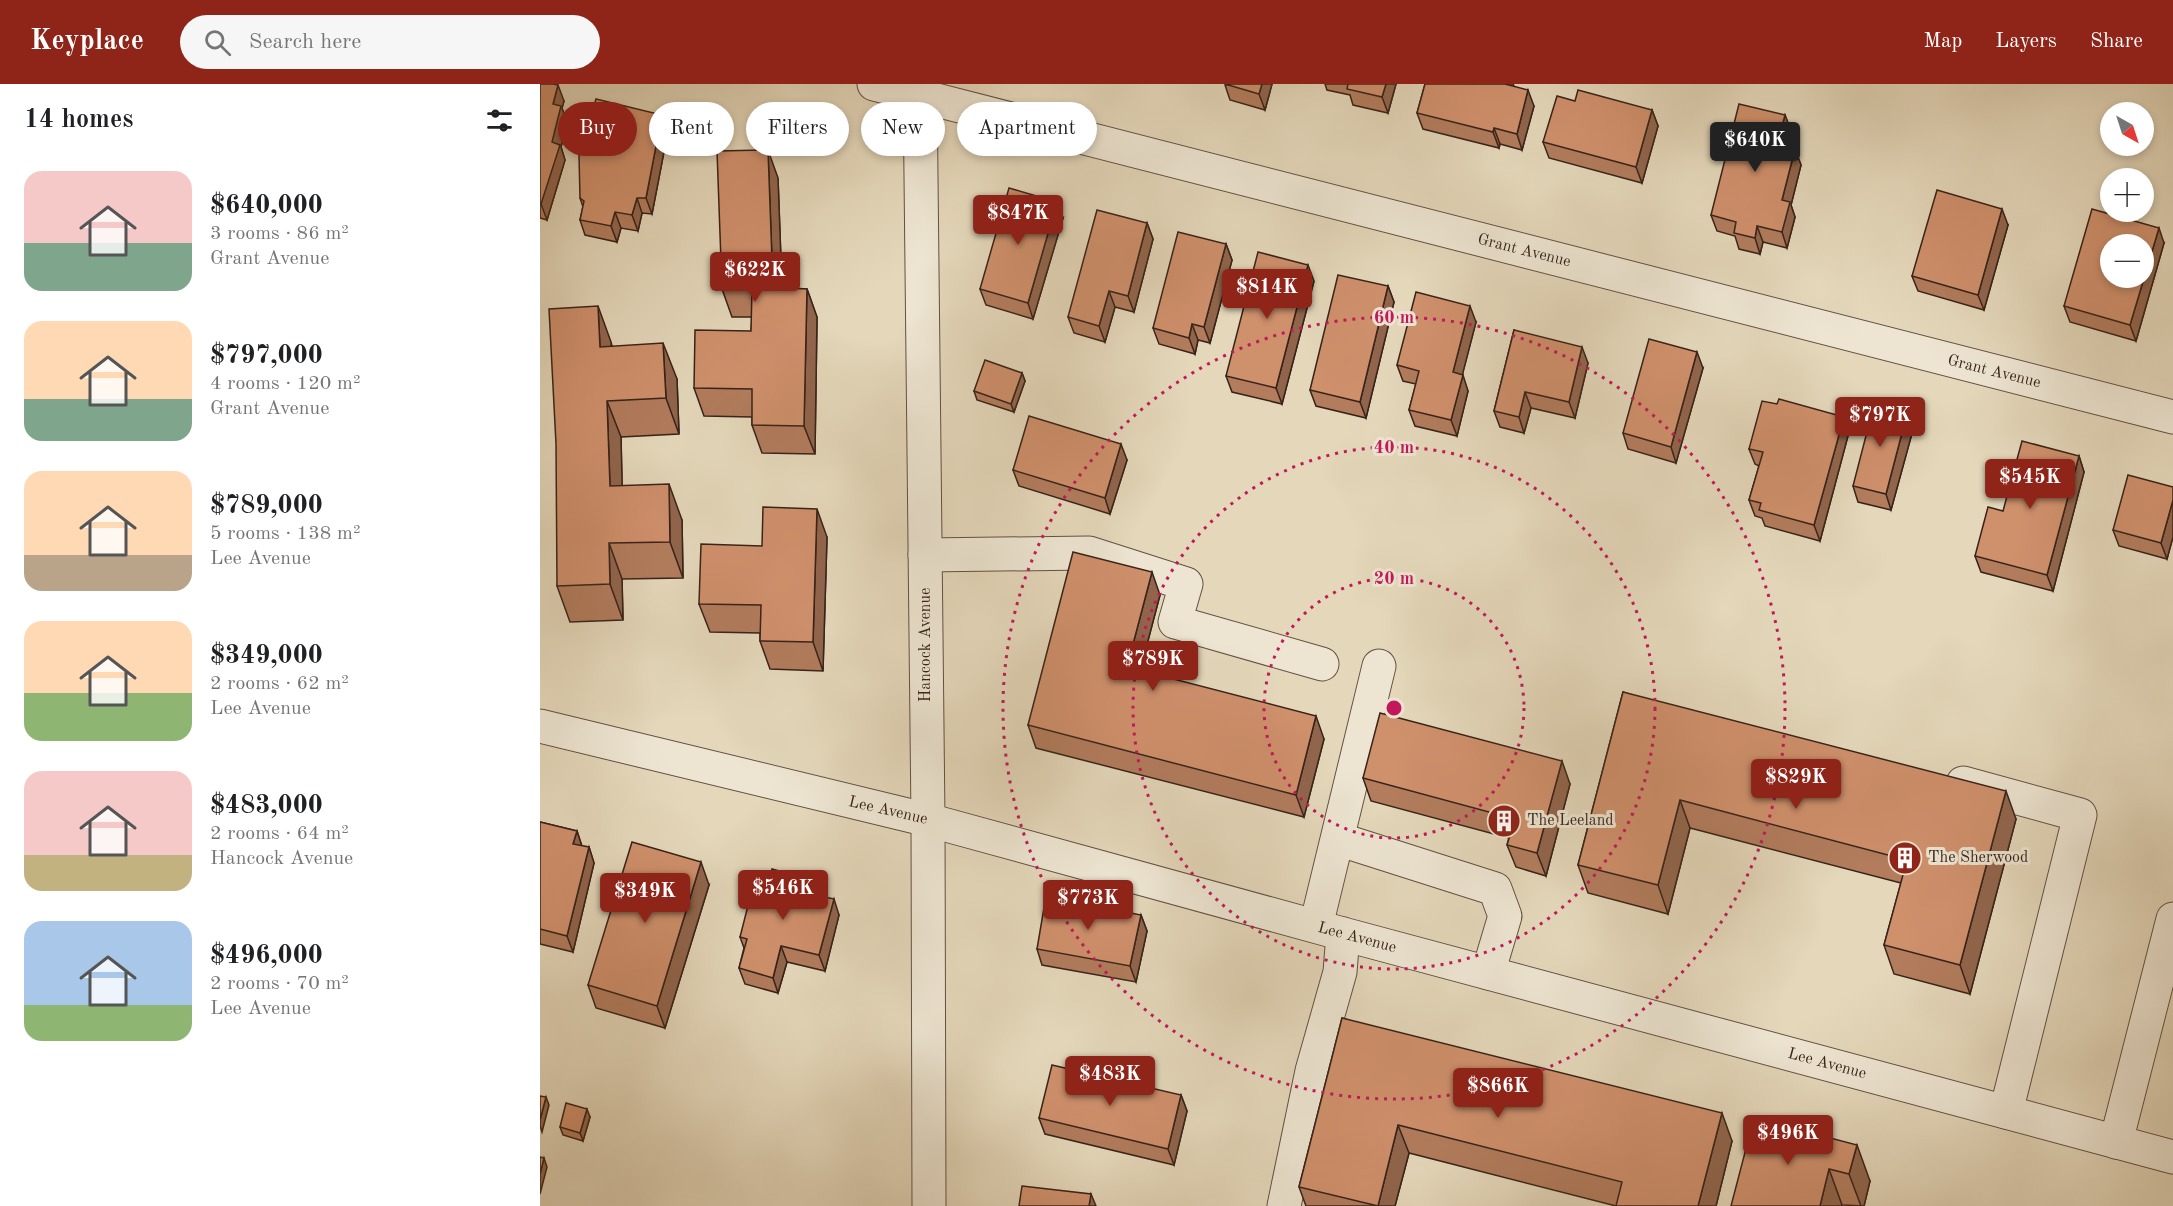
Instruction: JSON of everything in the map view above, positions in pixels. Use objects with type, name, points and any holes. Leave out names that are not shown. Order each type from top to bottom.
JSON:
[{"type":"street","name":"Grant Avenue","points":[[874,84],[920,90],[2173,417]]},
{"type":"street","name":"Hancock Avenue","points":[[920,90],[928,820],[929,1206]]},
{"type":"street","points":[[925,555],[1089,553],[1186,584],[1175,622],[1322,664]]},
{"type":"street","points":[[1284,1206],[1312,1071],[1340,972],[1330,930],[1338,838],[1379,666]]},
{"type":"street","name":"Lee Avenue","points":[[540,726],[928,820],[2173,1157]]},
{"type":"street","points":[[1929,774],[2080,815],[2006,1112]]},
{"type":"street","points":[[1338,838],[1495,889],[1505,916],[1488,973]]},
{"type":"street","points":[[2116,1142],[2173,920]]},
{"type":"building","points":[[540,84],[553,84],[558,85],[553,104],[558,105],[558,118],[552,142],[558,144],[558,151],[540,204]]},
{"type":"building","points":[[1225,84],[1262,84],[1259,94]]},
{"type":"building","points":[[1348,84],[1386,84],[1382,97],[1347,89]]},
{"type":"building","points":[[1425,84],[1505,84],[1528,90],[1517,134],[1494,128],[1493,132],[1417,113]]},
{"type":"building","points":[[1578,90],[1652,110],[1636,167],[1543,142],[1557,96],[1575,101]]},
{"type":"building","points":[[1739,104],[1785,115],[1779,138],[1786,140],[1785,146],[1795,149],[1782,200],[1790,202],[1782,232],[1757,226],[1755,238],[1734,233],[1736,222],[1711,215]]},
{"type":"building","points":[[637,109],[649,112],[649,156],[654,156],[646,198],[637,198],[632,215],[615,212],[611,226],[580,220],[584,201],[580,198],[579,156],[637,156]]},
{"type":"building","points":[[746,150],[746,156],[768,156],[773,287],[807,289],[804,426],[752,425],[752,389],[694,388],[695,330],[751,331],[752,288],[722,289],[717,156],[734,156],[734,151]]},
{"type":"building","points":[[1009,188],[1057,202],[1028,303],[980,289]]},
{"type":"building","points":[[1937,190],[2002,209],[1978,295],[1912,276]]},
{"type":"building","points":[[2092,209],[2100,211],[2100,222],[2138,222],[2159,228],[2154,245],[2154,234],[2100,234],[2100,288],[2141,288],[2130,325],[2064,306]]},
{"type":"building","points":[[1097,210],[1147,223],[1128,296],[1109,291],[1099,326],[1068,317]]},
{"type":"building","points":[[1178,232],[1226,244],[1204,327],[1192,324],[1189,338],[1153,328]]},
{"type":"building","points":[[1258,252],[1308,265],[1276,388],[1226,376]]},
{"type":"building","points":[[1338,275],[1388,286],[1360,402],[1310,390]]},
{"type":"building","points":[[1416,292],[1470,306],[1453,372],[1463,375],[1451,420],[1409,410],[1419,371],[1397,365]]},
{"type":"building","points":[[598,306],[600,347],[663,343],[666,398],[607,401],[610,486],[669,484],[670,542],[609,543],[610,584],[557,586],[556,444],[549,309]]},
{"type":"building","points":[[1514,330],[1582,347],[1569,402],[1525,392],[1519,417],[1494,411]]},
{"type":"building","points":[[1649,339],[1697,352],[1671,447],[1623,433]]},
{"type":"building","points":[[985,360],[1022,373],[1011,404],[974,391]]},
{"type":"building","points":[[1779,399],[1844,417],[1814,525],[1759,510],[1761,503],[1749,500],[1763,452],[1749,449],[1762,401],[1777,404]]},
{"type":"building","points":[[1875,401],[1908,410],[1886,494],[1853,486]]},
{"type":"building","points":[[1029,416],[1121,444],[1105,498],[1013,470]]},
{"type":"building","points":[[2022,441],[2079,456],[2047,575],[1975,556],[1988,507],[2003,511]]},
{"type":"building","points":[[2128,475],[2173,487],[2173,500],[2161,543],[2113,530]]},
{"type":"building","points":[[763,507],[817,509],[813,642],[760,641],[761,605],[699,604],[701,544],[762,546]]},
{"type":"building","points":[[1073,552],[1152,572],[1127,667],[1316,716],[1296,795],[1028,725]]},
{"type":"building","name":"The Sherwood","points":[[1623,692],[2006,791],[1960,965],[1884,945],[1907,860],[1680,800],[1658,885],[1578,865]]},
{"type":"building","name":"The Leeland","points":[[1380,713],[1562,761],[1537,853],[1507,845],[1515,819],[1363,778]]},
{"type":"building","points":[[540,822],[577,831],[573,844],[589,847],[567,936],[540,929]]},
{"type":"building","points":[[632,842],[701,862],[657,1006],[588,985]]},
{"type":"building","points":[[772,869],[819,882],[816,895],[834,899],[819,955],[781,946],[773,978],[739,968],[747,939],[740,937],[755,878],[769,882]]},
{"type":"building","points":[[1046,896],[1141,915],[1130,966],[1037,949]]},
{"type":"building","points":[[1342,1018],[1722,1113],[1698,1206],[1616,1206],[1622,1182],[1398,1125],[1378,1206],[1299,1187]]},
{"type":"building","points":[[1052,1065],[1181,1095],[1168,1149],[1039,1118]]},
{"type":"building","points":[[540,1096],[546,1097],[540,1120]]},
{"type":"building","points":[[566,1103],[587,1109],[580,1133],[560,1127]]},
{"type":"building","points":[[1754,1118],[1857,1145],[1849,1174],[1829,1169],[1820,1206],[1731,1206]]},
{"type":"building","points":[[540,1157],[544,1158],[540,1174]]},
{"type":"building","points":[[1022,1186],[1091,1194],[1089,1206],[1019,1206]]},
{"type":"place","name":"The Leeland","points":[[1504,821]]},
{"type":"place","name":"The Sherwood","points":[[1905,858]]}]
